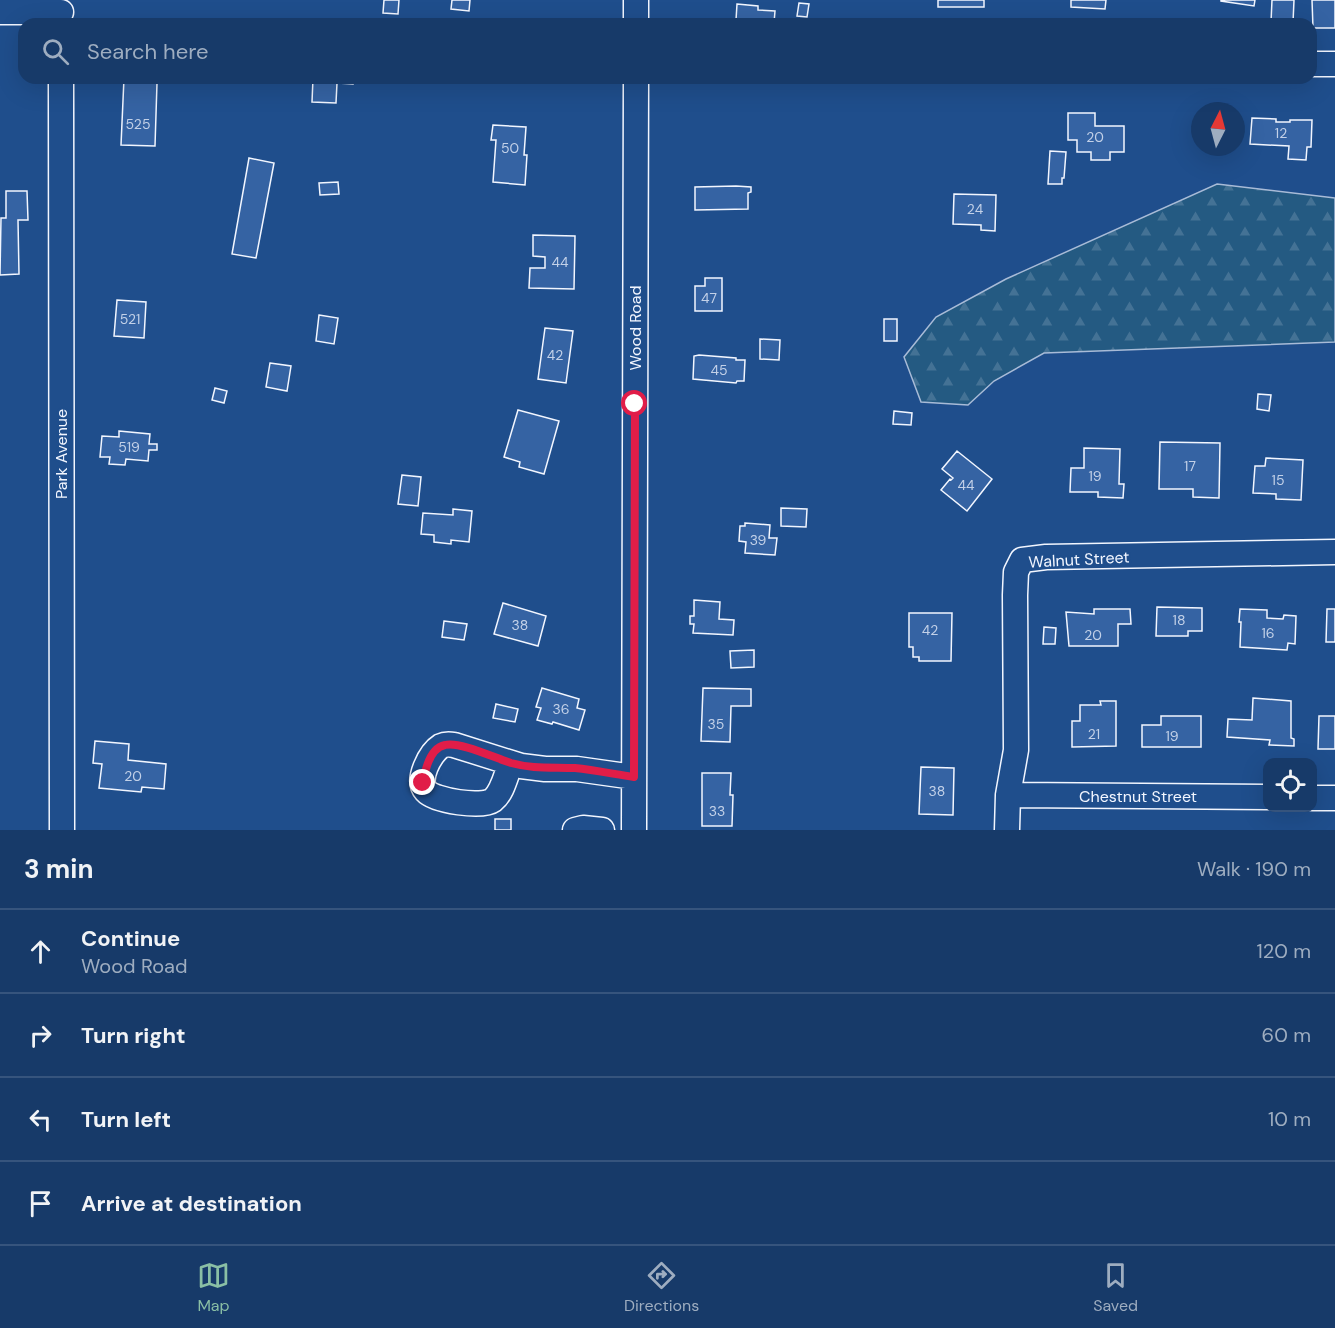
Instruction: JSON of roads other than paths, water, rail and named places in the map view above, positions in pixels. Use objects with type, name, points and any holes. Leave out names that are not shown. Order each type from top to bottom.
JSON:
[{"type":"street","points":[[636,0],[636,18]]},
{"type":"street","points":[[0,12],[61,12]]},
{"type":"street","points":[[1317,64],[1335,64]]},
{"type":"street","name":"Park Avenue","points":[[61,84],[62,830]]},
{"type":"street","name":"Wood Road","points":[[634,830],[636,84]]},
{"type":"street","name":"Walnut Street","points":[[1007,830],[1008,795],[1017,750],[1015,595],[1016,572],[1022,560],[1046,557],[1335,552]]},
{"type":"street","points":[[511,763],[545,769],[577,769],[634,777]]},
{"type":"street","name":"Chestnut Street","points":[[1008,795],[1263,797]]},
{"type":"street","points":[[1317,798],[1335,798]]},
{"type":"street","points":[[575,830],[583,828],[602,830]]}]
